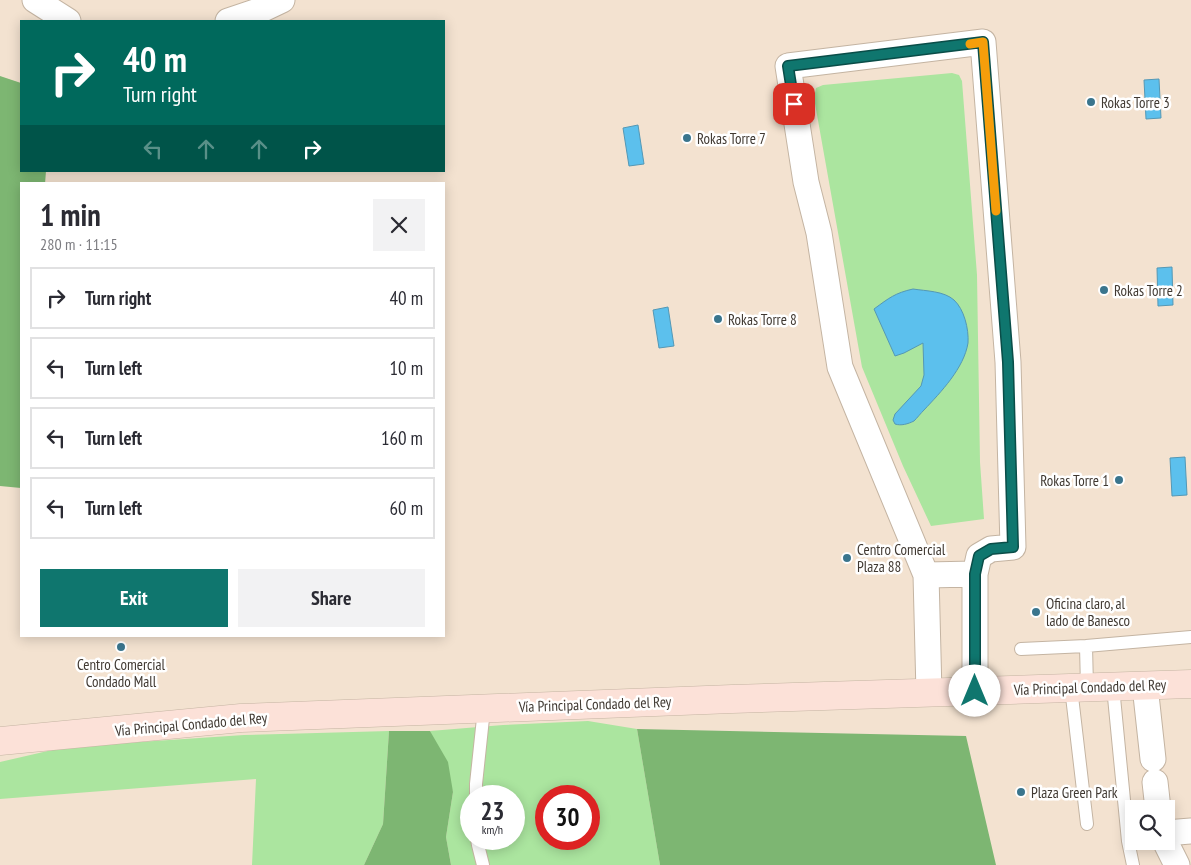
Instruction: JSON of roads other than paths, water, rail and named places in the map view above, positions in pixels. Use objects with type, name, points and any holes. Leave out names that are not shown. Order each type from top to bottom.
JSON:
[{"type":"street","points":[[36,0],[66,20]]},
{"type":"street","points":[[231,20],[261,10],[282,0]]},
{"type":"street","points":[[929,693],[926,575],[840,367],[819,233],[806,182],[788,66],[983,42],[1008,362],[1013,547],[991,549],[979,556],[975,574],[975,691]]},
{"type":"street","points":[[926,575],[975,574]]},
{"type":"street","name":"Vía Principal Condado del Rey","points":[[0,741],[241,718],[732,698],[1191,684]]},
{"type":"street","points":[[1145,686],[1157,800]]},
{"type":"street","points":[[1175,832],[1191,831]]},
{"type":"street","points":[[1169,850],[1176,865]]},
{"type":"lane","points":[[1022,649],[1086,646],[1191,637]]},
{"type":"lane","points":[[1086,646],[1090,687],[1087,824]]},
{"type":"lane","points":[[1090,687],[1133,865]]},
{"type":"lane","points":[[476,785],[484,709]]},
{"type":"lane","points":[[479,850],[483,865]]},
{"type":"water","points":[[1159,79],[1161,118],[1146,119],[1144,80]]},
{"type":"water","points":[[638,125],[644,164],[629,166],[623,128]]},
{"type":"water","points":[[1172,267],[1173,305],[1158,306],[1157,268]]},
{"type":"water","points":[[913,289],[940,293],[954,300],[961,309],[965,320],[968,343],[962,361],[951,379],[914,421],[897,425],[893,420],[895,414],[921,386],[924,375],[923,343],[895,356],[874,309],[892,296]]},
{"type":"water","points":[[668,307],[674,346],[659,348],[653,310]]},
{"type":"water","points":[[1185,457],[1187,495],[1172,496],[1170,458]]},
{"type":"place","name":"Rokas Torre 3","points":[[1091,102]]},
{"type":"place","name":"Rokas Torre 7","points":[[687,138]]},
{"type":"place","name":"Rokas Torre 2","points":[[1104,290]]},
{"type":"place","name":"Rokas Torre 8","points":[[718,319]]},
{"type":"place","name":"Rokas Torre 1","points":[[1119,480]]},
{"type":"place","name":"Centro Comercial Plaza 88","points":[[847,558]]},
{"type":"place","name":"Oficina claro, al lado de Banesco","points":[[1036,612]]},
{"type":"place","name":"Centro Comercial Condado Mall","points":[[121,647]]},
{"type":"place","name":"Plaza Green Park","points":[[1021,792]]}]
